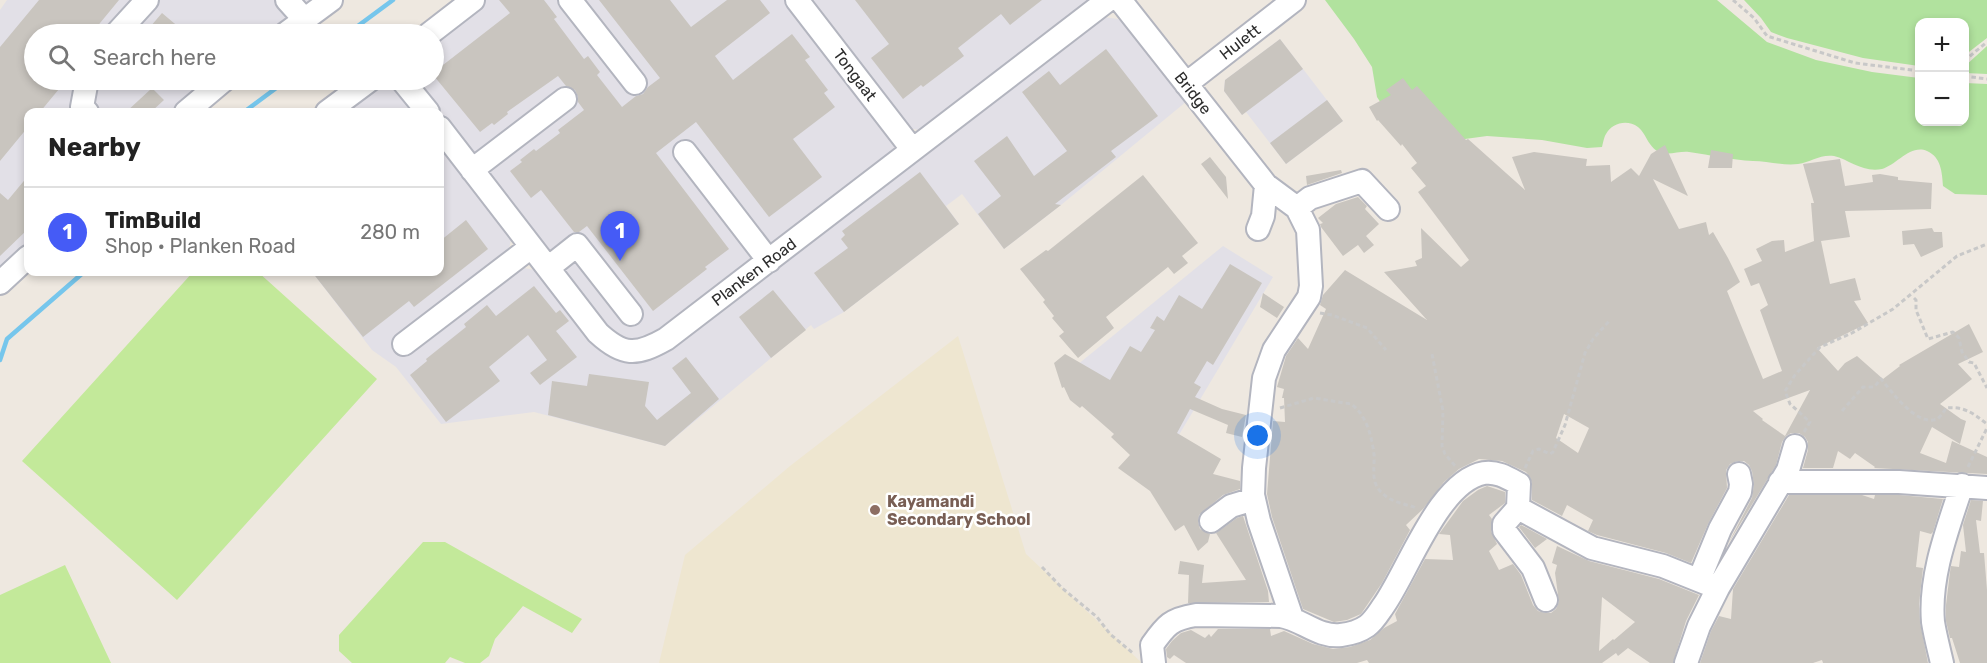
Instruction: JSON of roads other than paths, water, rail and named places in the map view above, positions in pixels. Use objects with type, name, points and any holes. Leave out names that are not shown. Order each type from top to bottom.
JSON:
[{"type":"street","points":[[125,24],[147,0]]},
{"type":"street","points":[[287,0],[305,20]]},
{"type":"street","points":[[299,24],[331,0]]},
{"type":"street","points":[[442,24],[473,0]]},
{"type":"street","points":[[570,0],[635,83]]},
{"type":"street","name":"Tongaat","points":[[797,0],[912,149]]},
{"type":"street","name":"Planken Road","points":[[444,133],[598,333],[612,346],[628,351],[648,350],[666,339],[769,261],[1108,0]]},
{"type":"street","name":"Bridge","points":[[1120,0],[1266,185],[1298,208]]},
{"type":"street","name":"Hulett","points":[[1186,84],[1294,0]]},
{"type":"street","points":[[83,108],[85,90]]},
{"type":"street","points":[[191,108],[212,90]]},
{"type":"street","points":[[332,108],[357,90]]},
{"type":"street","points":[[410,90],[425,108]]},
{"type":"street","points":[[472,170],[565,99]]},
{"type":"street","points":[[685,152],[769,261]]},
{"type":"street","points":[[1292,618],[1258,521],[1254,499],[1254,468],[1264,378],[1268,365],[1274,350],[1309,297],[1311,286],[1308,231],[1298,208],[1310,198],[1362,181],[1388,209]]},
{"type":"street","points":[[1258,229],[1263,216],[1266,185]]},
{"type":"street","points":[[548,268],[577,245],[631,314]]},
{"type":"street","points":[[404,344],[531,247]]},
{"type":"street","points":[[0,283],[24,261]]},
{"type":"street","points":[[1709,584],[1788,470],[1796,446]]},
{"type":"street","points":[[1154,662],[1152,645],[1168,623],[1183,617],[1196,615],[1292,618],[1316,631],[1330,635],[1344,634],[1368,625],[1396,588],[1435,515],[1450,494],[1466,480],[1485,473],[1505,476],[1519,483],[1518,508],[1504,524],[1504,530],[1533,568],[1546,600]]},
{"type":"street","points":[[1686,663],[1699,626],[1720,529],[1740,492],[1739,474]]},
{"type":"street","points":[[1780,482],[1899,482],[1987,488]]},
{"type":"street","points":[[1942,663],[1934,622],[1936,580],[1945,537],[1962,485]]},
{"type":"street","points":[[1211,521],[1223,500],[1254,499]]},
{"type":"street","points":[[1518,508],[1592,548],[1662,566],[1709,584]]},
{"type":"waterway","points":[[361,24],[393,0]]},
{"type":"waterway","points":[[249,108],[274,90]]},
{"type":"waterway","points":[[0,360],[7,339],[79,276]]},
{"type":"place","name":"TimBuild","points":[[620,261]]},
{"type":"place","name":"Kayamandi Secondary School","points":[[875,510]]}]
